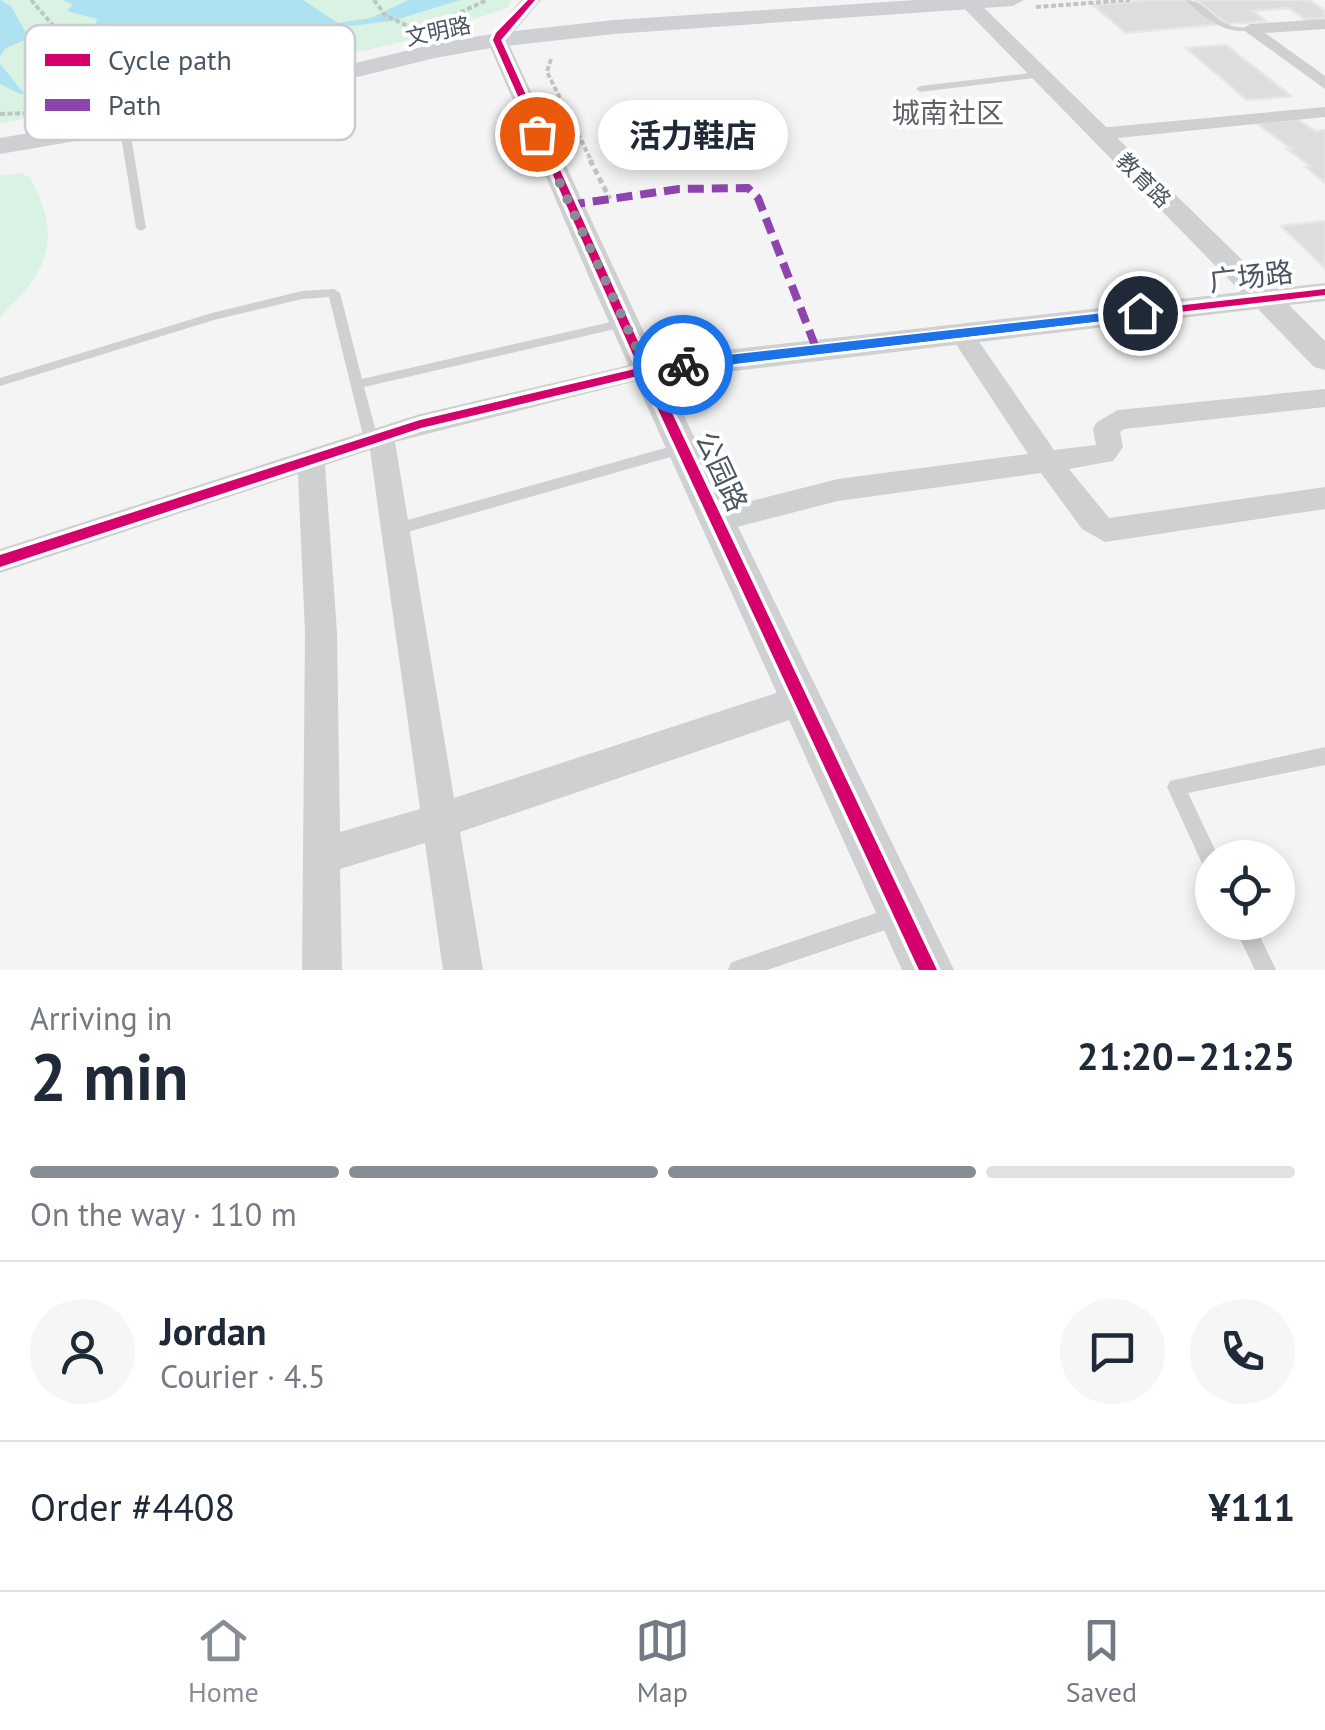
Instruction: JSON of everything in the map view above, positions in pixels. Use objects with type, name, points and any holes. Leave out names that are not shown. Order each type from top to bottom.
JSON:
[{"type":"main road","name":"文明路","points":[[355,65],[501,33],[862,0]]},
{"type":"main road","name":"文明路","points":[[355,70],[501,33],[1012,0]]},
{"type":"main road","name":"文明路","points":[[0,136],[25,131]]},
{"type":"main road","name":"文明路","points":[[0,146],[34,140]]},
{"type":"street","points":[[501,33],[532,0]]},
{"type":"street","name":"教育路","points":[[966,2],[1325,360]]},
{"type":"street","points":[[1250,29],[1325,24]]},
{"type":"street","points":[[1250,29],[1325,84]]},
{"type":"street","name":"公园路","points":[[501,33],[624,323],[928,970]]},
{"type":"street","points":[[1098,134],[1325,112]]},
{"type":"street","name":"广场路","points":[[647,370],[1325,292]]},
{"type":"street","points":[[960,332],[1092,521],[1104,530],[1325,498]]},
{"type":"street","points":[[0,561],[376,437],[577,384],[647,370]]},
{"type":"street","points":[[717,520],[838,490],[1108,452],[1106,429],[1118,420],[1325,398]]},
{"type":"street","points":[[376,437],[398,529],[463,970]]},
{"type":"street","points":[[311,459],[321,632],[322,970]]},
{"type":"street","points":[[322,856],[443,820],[804,700]]},
{"type":"lane","points":[[1189,0],[1226,26],[1250,29]]},
{"type":"lane","points":[[920,89],[1039,75]]},
{"type":"lane","points":[[127,140],[141,228]]},
{"type":"lane","points":[[0,382],[212,317],[330,292],[337,294],[358,384],[376,437]]},
{"type":"lane","points":[[358,384],[624,323]]},
{"type":"lane","points":[[398,529],[684,448]]},
{"type":"lane","points":[[1201,840],[1176,788],[1325,756]]},
{"type":"lane","points":[[738,970],[902,914]]},
{"type":"lane","points":[[1251,940],[1266,970]]},
{"type":"path","points":[[31,0],[53,25]]},
{"type":"path","points":[[374,0],[385,15],[414,29]]},
{"type":"path","points":[[558,54],[548,61],[547,72],[610,199]]},
{"type":"green space","points":[[0,0],[512,0],[507,8],[418,38],[355,53],[355,25],[25,25],[25,119],[0,123]]},
{"type":"green space","points":[[19,173],[30,177],[40,199],[48,237],[46,253],[30,284],[0,317],[0,176]]},
{"type":"water","points":[[0,0],[11,6],[25,31],[25,40],[6,48],[0,56]]},
{"type":"water","points":[[63,0],[303,0],[338,23],[371,18],[408,0],[460,0],[392,21],[355,25],[95,25],[97,19],[67,10],[73,5]]},
{"type":"water","points":[[0,64],[24,93],[0,84]]},
{"type":"building","points":[[1186,0],[1219,24],[1126,33],[1093,5]]},
{"type":"building","points":[[1196,0],[1309,0],[1325,11],[1325,18],[1305,19],[1289,8],[1253,11],[1266,21],[1227,24]]},
{"type":"building","points":[[1226,45],[1291,96],[1247,100],[1186,48]]},
{"type":"building","points":[[1297,119],[1315,131],[1325,130],[1325,183],[1306,167],[1311,166],[1287,149],[1292,149],[1256,123]]},
{"type":"building","points":[[1325,221],[1325,268],[1281,226]]},
{"type":"marked path","points":[[569,205],[679,189],[748,188],[758,198],[816,348]]},
{"type":"cycle path","points":[[532,0],[499,35],[497,40],[506,63],[928,970]]},
{"type":"cycle path","points":[[0,561],[420,424],[647,370],[1325,292]]},
{"type":"way so far","points":[[537,134],[647,370],[683,365]]},
{"type":"place","name":"活力鞋店","points":[[537,134]]},
{"type":"district","name":"城南社区","points":[[948,112]]},
{"type":"route","points":[[683,365],[1140,313]]}]
